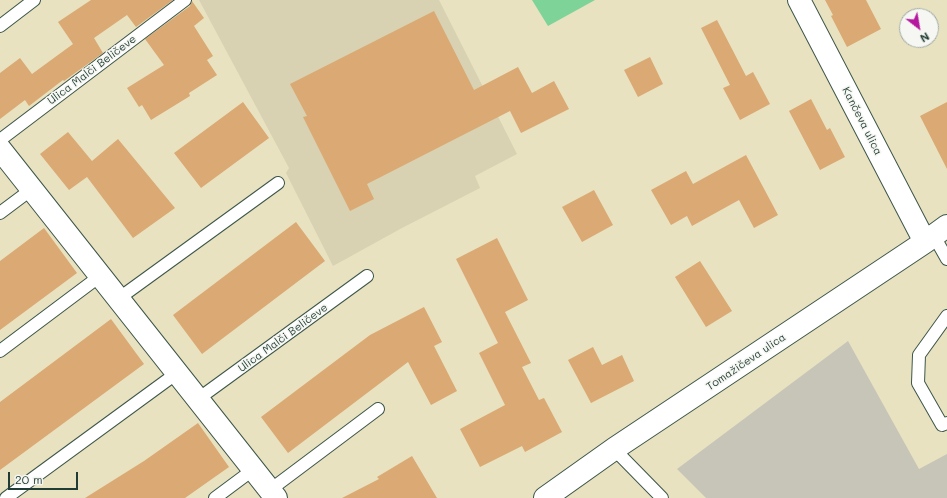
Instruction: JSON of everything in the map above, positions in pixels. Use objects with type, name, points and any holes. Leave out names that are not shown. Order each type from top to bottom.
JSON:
[{"type":"street","name":"Kančeva ulica","points":[[799,0],[935,235]]},
{"type":"street","points":[[0,149],[273,494]]},
{"type":"street","name":"Tomažičeva ulica","points":[[545,498],[614,449],[935,235]]},
{"type":"lane","points":[[0,26],[34,0]]},
{"type":"lane","name":"Ulica Malči Beličeve","points":[[0,140],[185,0]]},
{"type":"lane","points":[[118,299],[278,183]]},
{"type":"lane","points":[[0,213],[32,189]]},
{"type":"lane","points":[[935,235],[947,259]]},
{"type":"lane","points":[[0,351],[100,276]]},
{"type":"lane","name":"Ulica Malči Beličeve","points":[[198,399],[367,276]]},
{"type":"lane","points":[[947,316],[919,355],[918,384],[942,425],[947,423]]},
{"type":"lane","points":[[6,498],[177,373]]},
{"type":"lane","points":[[273,494],[378,409]]},
{"type":"lane","points":[[614,449],[662,498]]},
{"type":"lane","points":[[215,498],[254,469]]},
{"type":"shaded area","points":[[199,0],[439,0],[517,154],[475,176],[480,188],[402,228],[333,266],[286,173],[289,168]]},
{"type":"shaded area","points":[[848,341],[919,469],[947,454],[947,498],[706,498],[677,469]]},
{"type":"green space","points":[[532,0],[595,0],[548,26]]},
{"type":"building","points":[[91,0],[173,0],[136,27],[127,15],[94,38],[103,53],[64,81],[63,80],[29,106],[25,100],[0,119],[0,73],[20,58],[32,74],[73,44],[58,22]]},
{"type":"building","points":[[825,0],[866,0],[881,29],[847,47],[831,16],[833,15]]},
{"type":"building","points":[[192,1],[204,18],[194,26],[213,56],[207,60],[217,75],[189,93],[190,96],[151,120],[142,105],[139,107],[127,88],[164,65],[145,39],[190,6]]},
{"type":"building","points":[[434,11],[474,90],[518,67],[532,93],[554,81],[569,109],[521,133],[510,111],[367,184],[374,199],[350,211],[303,117],[307,116],[290,84]]},
{"type":"building","points":[[717,20],[746,76],[753,72],[770,104],[740,120],[723,88],[730,85],[701,28]]},
{"type":"building","points":[[650,57],[663,84],[638,97],[624,70]]},
{"type":"building","points":[[811,99],[827,130],[830,128],[845,157],[820,170],[789,111]]},
{"type":"building","points":[[243,102],[269,138],[201,188],[174,153]]},
{"type":"building","points":[[947,102],[947,169],[920,116]]},
{"type":"building","points":[[68,132],[92,161],[118,139],[175,208],[133,238],[87,177],[69,190],[40,154]]},
{"type":"building","points":[[746,155],[778,215],[754,228],[739,200],[692,226],[687,216],[671,225],[651,190],[686,171],[693,184]]},
{"type":"building","points":[[594,190],[613,225],[582,242],[562,207]]},
{"type":"building","points":[[296,222],[325,261],[202,354],[173,315]]},
{"type":"building","points":[[44,228],[77,273],[0,330],[0,261]]},
{"type":"building","points":[[497,238],[528,300],[505,312],[531,363],[522,367],[539,400],[544,398],[562,432],[525,452],[522,446],[480,467],[460,429],[505,405],[479,353],[498,343],[456,259]]},
{"type":"building","points":[[700,261],[732,311],[706,327],[675,277]]},
{"type":"building","points":[[424,307],[442,342],[434,346],[457,391],[431,405],[408,362],[288,453],[261,417],[370,335]]},
{"type":"building","points":[[111,319],[144,364],[0,470],[0,402]]},
{"type":"building","points":[[593,347],[602,365],[622,355],[634,381],[591,403],[568,360]]},
{"type":"building","points":[[198,423],[229,467],[185,498],[85,498],[144,461]]},
{"type":"building","points":[[412,456],[437,498],[342,498],[379,479],[377,477]]}]
